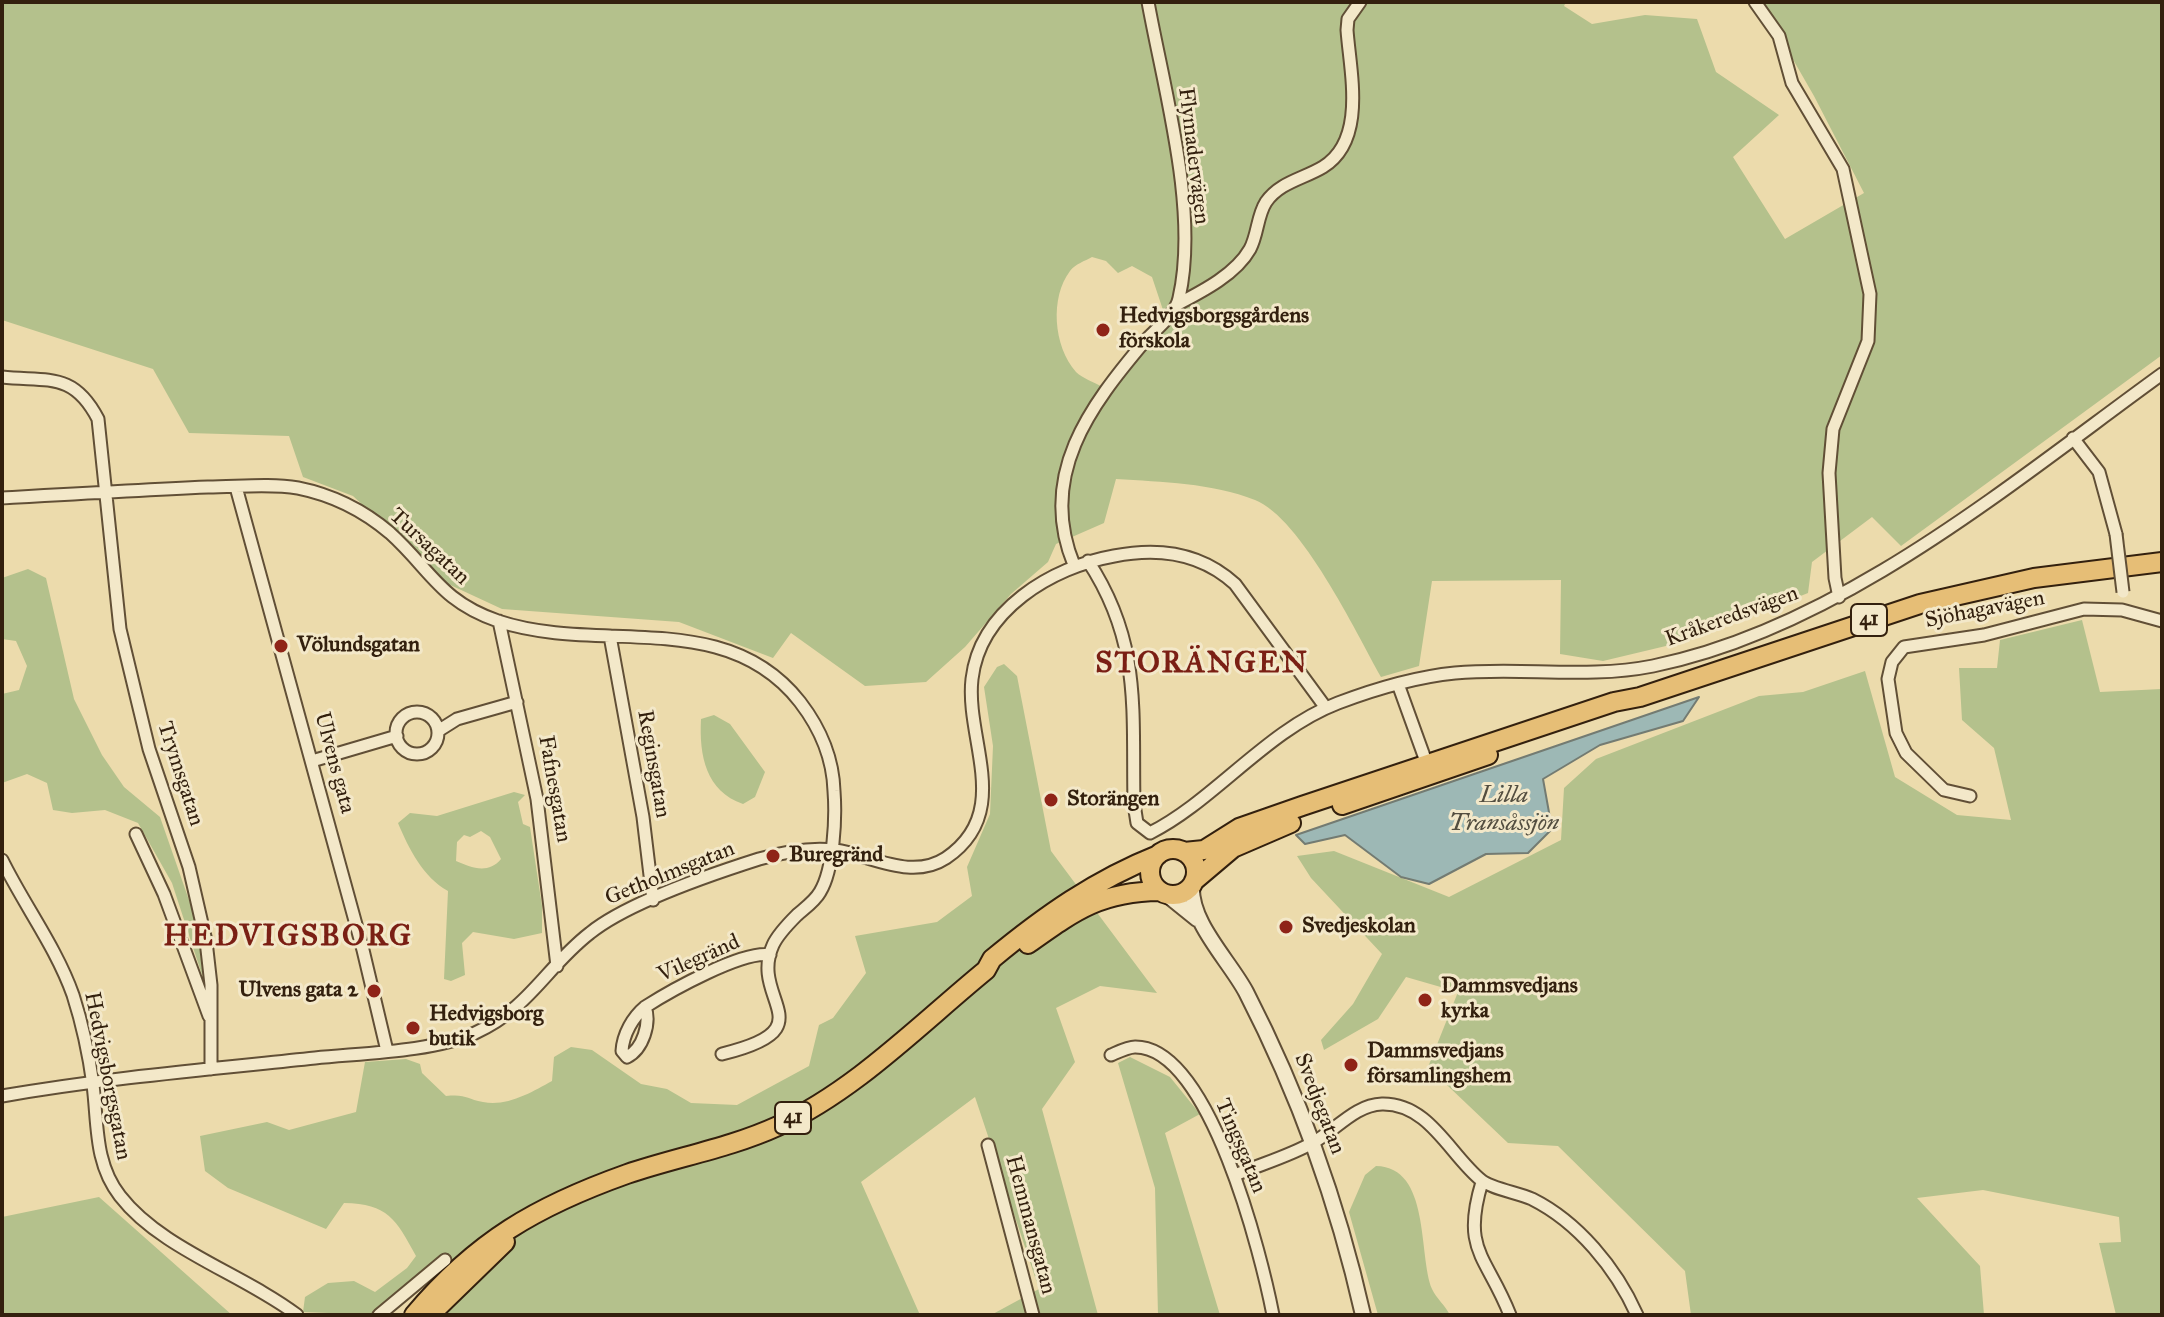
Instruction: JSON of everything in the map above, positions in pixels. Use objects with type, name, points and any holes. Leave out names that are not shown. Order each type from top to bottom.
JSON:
[{"type":"main road","name":"41","points":[[986,970],[999,967],[1063,919],[1113,894],[1181,893],[1214,861],[1247,840],[1428,769],[1614,702],[1640,697],[1920,604],[2034,578],[2162,562]]},
{"type":"main road","name":"41","points":[[414,1315],[480,1247],[535,1211],[628,1174],[776,1127],[813,1108],[986,970],[992,959],[1055,908],[1105,878],[1171,849],[1184,852],[1204,850],[1239,828],[1428,769]]},
{"type":"main road","points":[[1184,852],[1194,865],[1193,883]]},
{"type":"main road","points":[[1158,855],[1150,873],[1163,892]]},
{"type":"main road","name":"41","points":[[430,1315],[489,1256],[564,1200]]},
{"type":"street","name":"Flymadervägen","points":[[1148,2],[1181,192],[1183,280],[1178,304]]},
{"type":"street","points":[[1074,565],[1062,529],[1060,501],[1075,442],[1143,343],[1178,304],[1203,292],[1242,260],[1251,247],[1266,202],[1284,185],[1324,166],[1346,140],[1352,98],[1348,19],[1360,2]]},
{"type":"street","points":[[1755,2],[1779,36],[1792,83],[1843,169],[1870,294],[1868,341],[1833,429],[1830,459],[1839,597]]},
{"type":"street","name":"Kråkeredsvägen","points":[[1088,561],[1104,585],[1126,636],[1131,669],[1134,804],[1137,823],[1145,832],[1153,832],[1271,744],[1326,708],[1398,684],[1454,673],[1602,672],[1652,666],[1705,652],[1839,597],[1890,569],[2162,374]]},
{"type":"street","name":"Trymsgatan","points":[[2,377],[61,382],[78,390],[89,401],[102,440],[103,492],[113,582],[131,680],[200,907],[210,970],[213,1027],[211,1069]]},
{"type":"street","points":[[2073,438],[2099,472],[2116,534],[2123,592],[2122,610]]},
{"type":"street","name":"Tursagatan","points":[[2,498],[236,487],[295,488],[329,495],[364,513],[391,534],[453,600],[499,621],[568,634],[664,636],[699,643],[748,660],[782,682],[810,715],[834,774],[835,812],[822,890],[779,936],[770,955]]},
{"type":"street","name":"Ulvens gata","points":[[236,487],[312,761],[387,1051]]},
{"type":"street","name":"Getholmsgatan","points":[[2,1096],[211,1069],[387,1051],[471,1035],[522,1004],[557,966],[607,920],[653,900],[773,856],[831,850],[907,867],[932,865],[963,845],[977,823],[981,805],[981,759],[972,681],[977,659],[997,623],[1014,605],[1049,577],[1074,565],[1151,552],[1176,553],[1216,567],[1235,584],[1326,708]]},
{"type":"street","name":"Sjöhagavägen","points":[[1970,796],[1944,790],[1906,753],[1896,733],[1888,679],[1892,662],[1904,647],[1925,641],[1984,635],[2084,609],[2122,610],[2162,621]]},
{"type":"street","name":"Fafnesgatan","points":[[499,621],[537,799],[557,966]]},
{"type":"street","name":"Reginsgatan","points":[[610,636],[643,817],[653,900]]},
{"type":"street","points":[[1398,684],[1428,769]]},
{"type":"street","points":[[438,731],[432,718],[419,712],[404,717],[397,736],[404,749],[417,754],[432,748],[438,731],[457,719],[517,702]]},
{"type":"street","points":[[312,761],[397,736]]},
{"type":"street","points":[[136,834],[170,908],[213,1027]]},
{"type":"street","name":"Hedvigsborgsgatan","points":[[2,860],[73,994],[93,1084],[98,1143],[107,1174],[119,1195],[138,1215],[161,1232],[297,1315]]},
{"type":"street","name":"Svedjegatan","points":[[1193,883],[1193,905],[1245,992],[1312,1143],[1363,1315]]},
{"type":"street","name":"Svedjegatan","points":[[1163,892],[1202,923]]},
{"type":"street","points":[[722,1054],[765,1039],[780,1023],[769,973],[770,955]]},
{"type":"street","name":"Vilegränd","points":[[645,1007],[720,969],[751,957],[770,955]]},
{"type":"street","name":"Tingsgatan","points":[[1111,1055],[1134,1047],[1151,1051],[1170,1065],[1195,1092],[1211,1118],[1235,1175],[1273,1315]]},
{"type":"street","points":[[1235,1175],[1312,1143],[1366,1106],[1393,1104],[1424,1119],[1482,1182],[1530,1198],[1560,1214],[1585,1238],[1637,1315]]},
{"type":"street","name":"Hemmansgatan","points":[[988,1145],[1033,1315]]},
{"type":"street","points":[[1482,1182],[1472,1215],[1473,1235],[1480,1259],[1510,1315]]},
{"type":"street","points":[[379,1315],[445,1260]]},
{"type":"green space","points":[[2,2],[1566,2],[1564,6],[1592,24],[1645,15],[1697,19],[1716,72],[1779,115],[1733,157],[1785,239],[1864,193],[1814,96],[1760,2],[2162,2],[2162,355],[1901,546],[1872,517],[1812,562],[1808,593],[1691,640],[1603,661],[1560,654],[1561,580],[1432,581],[1419,666],[1381,677],[1326,578],[1291,529],[1273,511],[1255,500],[1222,490],[1116,479],[1104,523],[1056,544],[1048,562],[1011,594],[965,647],[926,682],[865,686],[791,633],[773,658],[679,622],[502,609],[446,583],[353,496],[303,477],[289,436],[189,433],[153,369],[2,320]],"holes":[[[1092,257],[1106,261],[1118,273],[1132,266],[1152,277],[1163,310],[1103,387],[1076,372],[1068,361],[1059,335],[1057,308],[1059,294],[1072,269]]]},
{"type":"green space","points":[[28,569],[46,578],[74,699],[102,755],[124,787],[160,817],[197,923],[203,978],[172,883],[138,823],[105,810],[72,813],[53,810],[47,783],[27,774],[2,783],[2,694],[19,690],[27,666],[16,641],[2,639],[2,578]]},
{"type":"green space","points":[[2082,620],[2100,692],[2162,689],[2162,1315],[2116,1315],[2099,1243],[2121,1242],[2119,1217],[1983,1190],[1917,1198],[1980,1266],[1984,1315],[1691,1315],[1685,1271],[1558,1146],[1508,1143],[1428,1067],[1458,992],[1406,977],[1378,1019],[1324,1050],[1321,1040],[1353,1004],[1382,954],[1311,878],[1297,856],[1334,851],[1449,897],[1561,840],[1564,788],[1596,759],[1759,696],[1803,692],[1865,671],[1895,777],[1957,815],[2011,820],[1994,748],[1962,720],[1959,668],[1997,668],[2000,640]]},
{"type":"green space","points":[[1004,664],[1017,676],[1051,851],[1157,993],[1100,986],[1056,1008],[1075,1062],[1042,1109],[1098,1315],[991,1315],[1039,1289],[975,1097],[861,1182],[920,1315],[444,1315],[425,1285],[378,1315],[303,1312],[305,1297],[328,1283],[354,1281],[375,1292],[407,1268],[416,1256],[409,1243],[389,1216],[371,1206],[344,1203],[326,1229],[228,1188],[205,1171],[200,1136],[267,1122],[289,1130],[356,1112],[365,1062],[406,1059],[420,1064],[422,1073],[446,1096],[462,1096],[492,1103],[519,1098],[552,1081],[554,1057],[571,1047],[592,1050],[641,1084],[667,1089],[691,1103],[737,1105],[809,1066],[819,1025],[833,1018],[866,973],[855,936],[937,922],[972,896],[967,867],[990,814],[993,746],[984,687],[997,667]]},
{"type":"green space","points":[[714,715],[730,724],[765,772],[755,797],[743,804],[721,790],[707,770],[701,719]]},
{"type":"green space","points":[[514,792],[525,795],[518,802],[523,824],[530,827],[542,906],[542,933],[514,939],[473,932],[462,943],[465,975],[451,981],[444,979],[448,891],[424,870],[398,823],[410,813],[437,816]],"holes":[[[481,831],[490,837],[501,859],[496,864],[479,868],[456,861],[457,842],[464,835],[470,837]]]},
{"type":"green space","points":[[1130,1057],[1170,1077],[1200,1114],[1165,1133],[1220,1315],[1158,1315],[1155,1188],[1118,1063]]},
{"type":"green space","points":[[1376,1166],[1394,1170],[1406,1181],[1414,1196],[1432,1289],[1450,1315],[1378,1315],[1349,1212],[1365,1175]]},
{"type":"green space","points":[[99,1197],[232,1315],[2,1315],[2,1217]]},
{"type":"water","name":"Lilla Transåssjön","points":[[1699,697],[1683,721],[1600,745],[1543,779],[1552,829],[1528,853],[1486,854],[1429,884],[1401,877],[1345,835],[1305,844],[1296,835]]},
{"type":"place","name":"Hedvigsborgsgårdens förskola","points":[[1103,330]]},
{"type":"place","name":"Völundsgatan","points":[[281,646]]},
{"type":"place","name":"Storängen","points":[[1051,800]]},
{"type":"place","name":"Buregränd","points":[[773,856]]},
{"type":"place","name":"Svedjeskolan","points":[[1286,927]]},
{"type":"place","name":"Ulvens gata 2","points":[[374,991]]},
{"type":"place","name":"Dammsvedjans kyrka","points":[[1425,1000]]},
{"type":"place","name":"Hedvigsborg butik","points":[[413,1028]]},
{"type":"place","name":"Dammsvedjans församlingshem","points":[[1351,1065]]},
{"type":"district","name":"STORÄNGEN","points":[[1202,665]]},
{"type":"district","name":"HEDVIGSBORG","points":[[288,938]]}]
